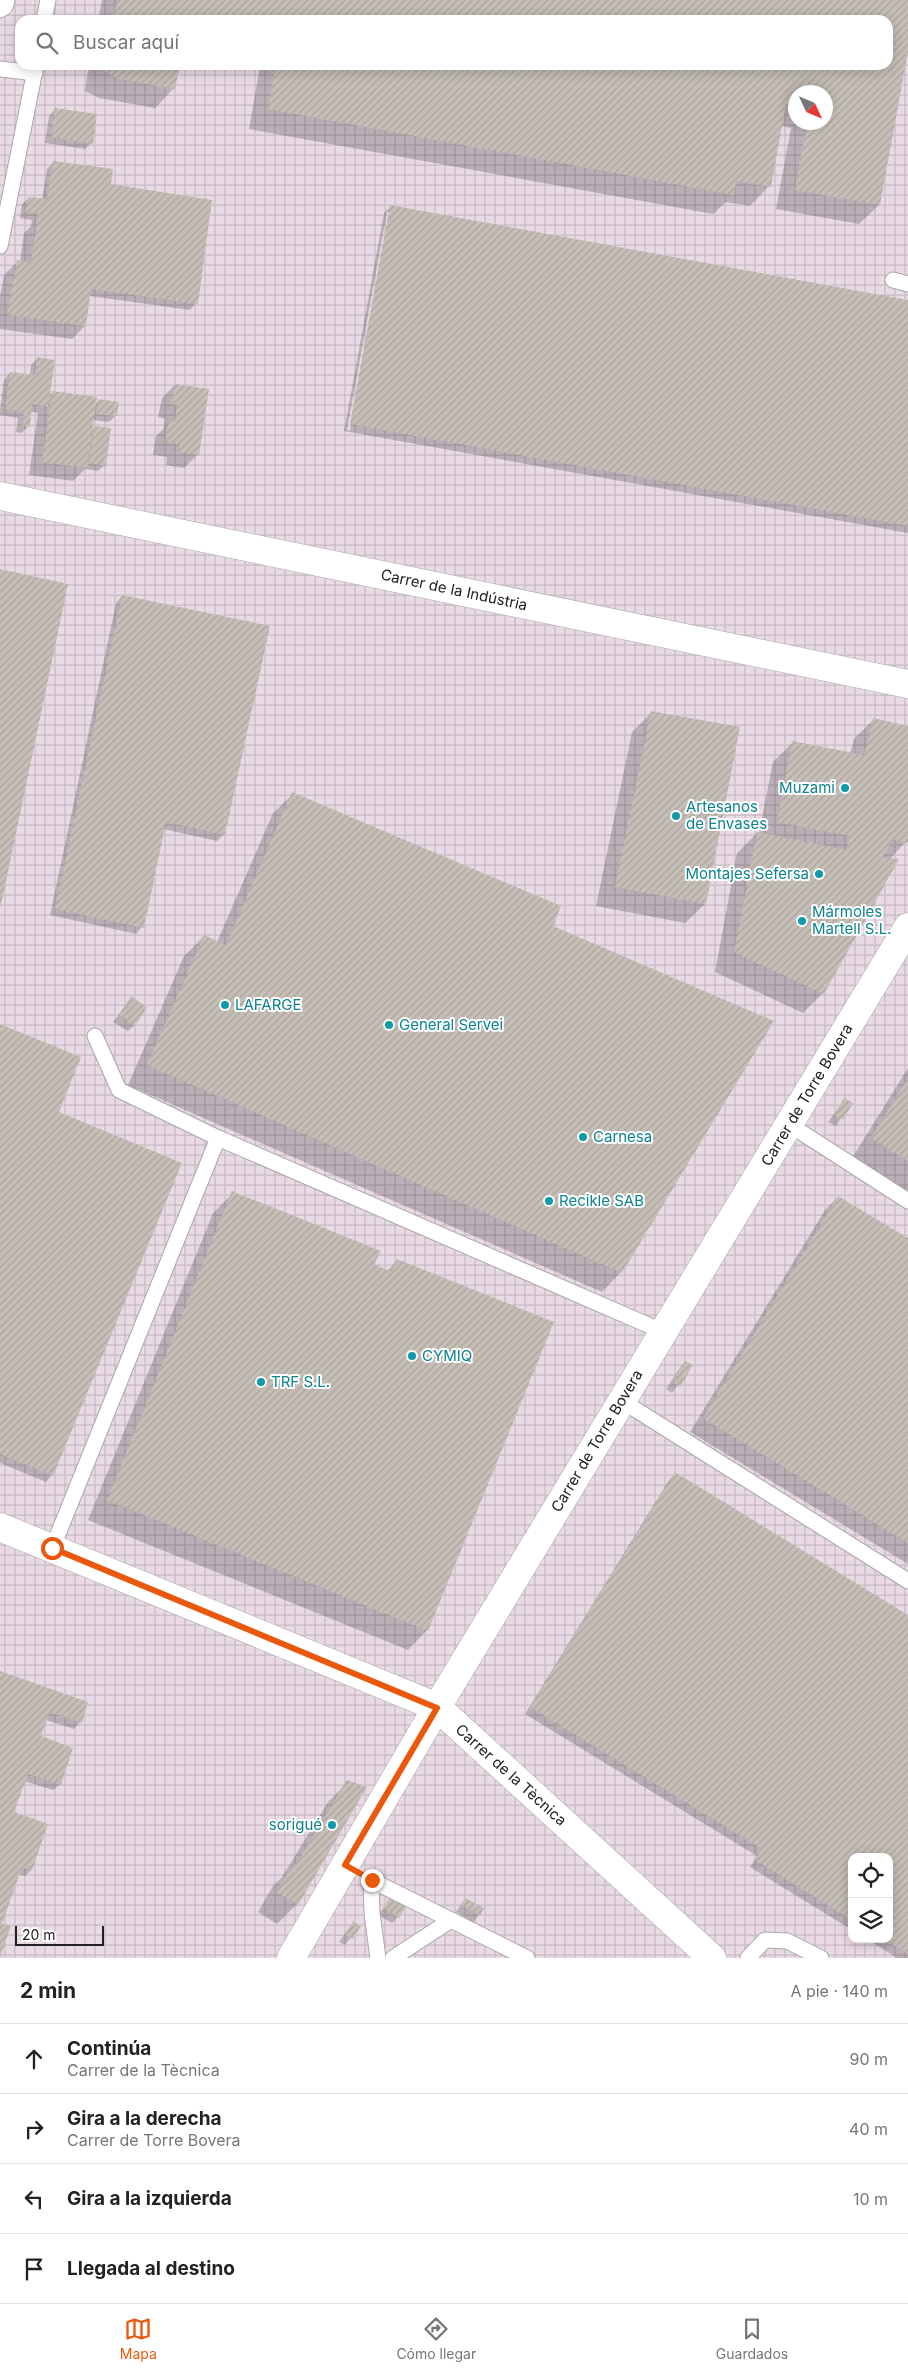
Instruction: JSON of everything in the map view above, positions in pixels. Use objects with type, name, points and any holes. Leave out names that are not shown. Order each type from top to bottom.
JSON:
[{"type":"street","name":"Carrer de la Indústria","points":[[0,496],[908,684]]},
{"type":"street","name":"Carrer de Torre Bovera","points":[[291,1958],[437,1708],[908,927]]},
{"type":"street","name":"Carrer de la Tècnica","points":[[0,1527],[437,1708],[712,1958]]},
{"type":"lane","points":[[0,10],[6,7],[7,0]]},
{"type":"lane","points":[[45,15],[48,0]]},
{"type":"lane","points":[[0,69],[15,69]]},
{"type":"lane","points":[[0,246],[36,70]]},
{"type":"lane","points":[[893,280],[908,284]]},
{"type":"lane","points":[[95,1036],[119,1090],[218,1138],[664,1332]]},
{"type":"lane","points":[[790,1125],[908,1201]]},
{"type":"lane","points":[[52,1548],[218,1138]]},
{"type":"lane","points":[[622,1401],[908,1581]]},
{"type":"lane","points":[[345,1865],[526,1958]]},
{"type":"lane","points":[[372,1880],[372,1913],[378,1958]]},
{"type":"lane","points":[[393,1958],[451,1920]]},
{"type":"lane","points":[[748,1958],[765,1940],[787,1941],[821,1958]]},
{"type":"shaded area","points":[[0,0],[908,0],[908,1958],[0,1958]]},
{"type":"building","points":[[117,0],[908,0],[908,52],[880,205],[795,190],[806,130],[833,130],[833,85],[788,85],[788,104],[786,104],[771,187],[736,181],[734,195],[268,109],[275,70],[893,70],[893,15],[114,15]]},
{"type":"building","points":[[179,70],[175,89],[119,79],[104,71]]},
{"type":"building","points":[[55,108],[97,114],[93,144],[51,137]]},
{"type":"building","points":[[53,161],[113,169],[111,184],[212,200],[198,304],[91,289],[86,326],[7,315],[17,260],[31,262],[38,214],[25,212],[28,197],[47,199]]},
{"type":"building","points":[[390,205],[908,300],[908,526],[350,424]]},
{"type":"building","points":[[37,357],[55,360],[48,407],[32,404],[30,427],[22,426],[24,412],[5,409],[10,372],[35,375]]},
{"type":"building","points":[[175,384],[209,389],[199,455],[179,452],[180,444],[165,442],[169,421],[175,422],[177,405],[171,404]]},
{"type":"building","points":[[52,391],[97,397],[87,468],[42,462]]},
{"type":"building","points":[[98,399],[119,402],[117,416],[96,414]]},
{"type":"building","points":[[94,426],[111,428],[106,466],[89,463]]},
{"type":"building","points":[[0,569],[68,584],[1,905],[0,905]]},
{"type":"building","points":[[122,595],[270,626],[225,835],[166,822],[144,928],[55,909]]},
{"type":"building","name":"Artesanos de Envases","points":[[651,711],[740,727],[706,904],[615,887]]},
{"type":"building","points":[[873,718],[908,726],[908,841],[907,843],[893,839],[883,857],[899,859],[824,994],[734,952],[757,832],[847,850],[850,836],[777,822],[792,741],[864,755]]},
{"type":"building","points":[[292,792],[561,906],[553,926],[774,1021],[622,1273],[147,1065],[204,935],[226,945]]},
{"type":"building","points":[[131,996],[147,1007],[135,1026],[119,1015]]},
{"type":"building","points":[[0,1024],[81,1057],[59,1112],[182,1163],[53,1476],[0,1454]]},
{"type":"building","points":[[908,1078],[908,1161],[871,1138]]},
{"type":"building","points":[[844,1098],[853,1103],[843,1120],[834,1115]]},
{"type":"building","points":[[232,1191],[381,1251],[374,1264],[392,1272],[397,1259],[554,1322],[428,1631],[107,1500]]},
{"type":"building","points":[[838,1196],[908,1238],[908,1543],[703,1418]]},
{"type":"building","points":[[685,1361],[693,1365],[680,1387],[672,1382]]},
{"type":"building","points":[[675,1472],[908,1615],[908,1954],[890,1943],[893,1943],[893,1853],[848,1853],[848,1918],[755,1860],[762,1849],[530,1707]]},
{"type":"building","points":[[0,1671],[88,1702],[82,1723],[50,1712],[41,1736],[73,1748],[61,1785],[28,1774],[14,1812],[48,1824],[32,1871],[22,1867],[2,1924],[11,1926],[0,1958]]},
{"type":"building","name":"sorigué","points":[[347,1780],[367,1787],[298,1905],[276,1892],[293,1865],[297,1863]]},
{"type":"building","points":[[390,1897],[406,1906],[399,1918],[383,1908]]},
{"type":"building","points":[[465,1898],[484,1908],[480,1916],[461,1905]]},
{"type":"building","points":[[353,1921],[361,1926],[353,1939],[345,1935]]},
{"type":"place","name":"Muzami","points":[[845,788]]},
{"type":"place","name":"Artesanos de Envases","points":[[676,816]]},
{"type":"place","name":"Montajes Sefersa","points":[[819,874]]},
{"type":"place","name":"Mármoles Martell S.L.","points":[[802,921]]},
{"type":"place","name":"LAFARGE","points":[[225,1005]]},
{"type":"place","name":"General Servei","points":[[389,1025]]},
{"type":"place","name":"Carnesa","points":[[583,1137]]},
{"type":"place","name":"Recikle SAB","points":[[549,1201]]},
{"type":"place","name":"CYMIQ","points":[[412,1356]]},
{"type":"place","name":"TRF S.L.","points":[[261,1382]]},
{"type":"place","name":"sorigué","points":[[332,1825]]},
{"type":"route","points":[[52,1548],[437,1708],[345,1865],[372,1880]]}]
